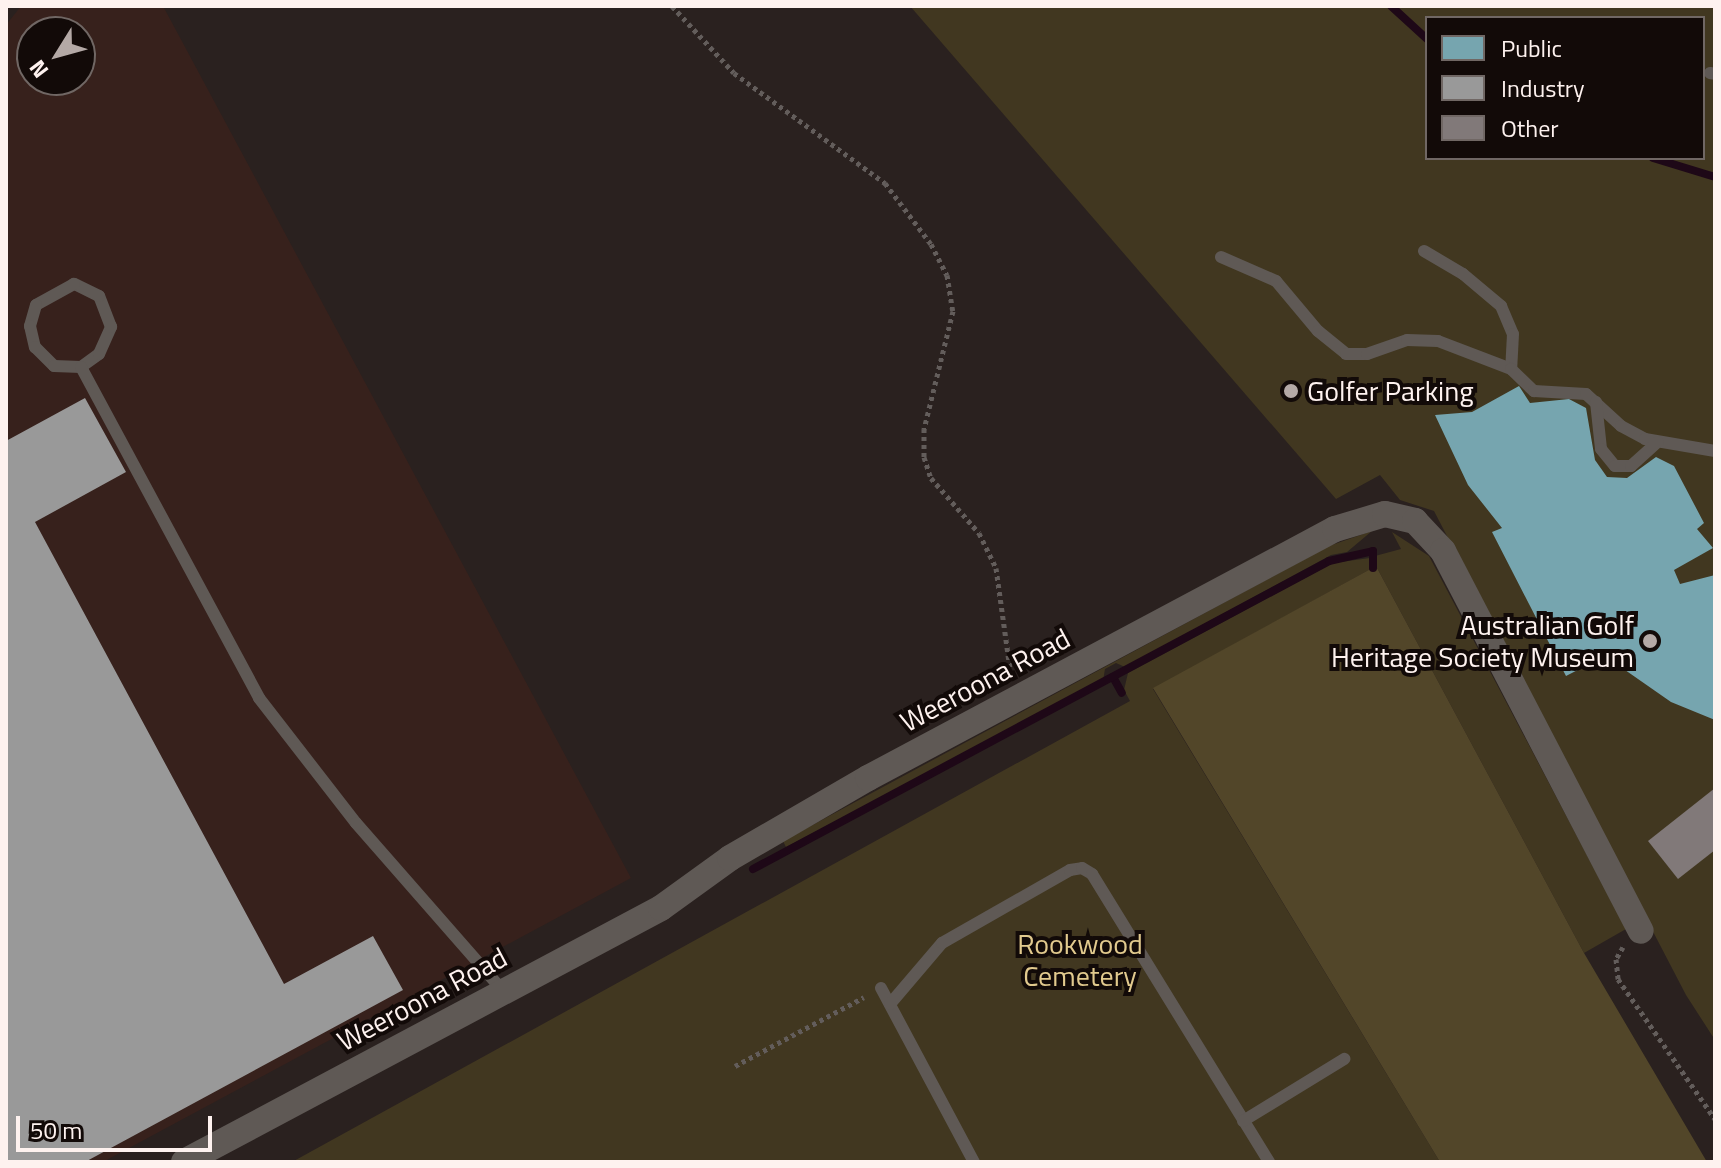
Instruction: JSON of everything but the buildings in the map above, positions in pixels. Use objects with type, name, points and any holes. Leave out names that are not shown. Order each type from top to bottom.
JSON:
[{"type":"street","name":"Weeroona Road","points":[[184,1162],[661,908],[757,842],[1016,700],[1335,529],[1385,514],[1415,521],[1454,571],[1641,931]]},
{"type":"lane","points":[[1424,251],[1463,274],[1501,306],[1513,334],[1511,369]]},
{"type":"lane","points":[[1221,257],[1276,281],[1318,331],[1346,354],[1357,356],[1426,339],[1511,369],[1534,391],[1578,391],[1596,402],[1621,426],[1658,442],[1690,442],[1715,451]]},
{"type":"lane","points":[[74,284],[99,296],[111,327],[99,354],[81,367],[54,366],[35,347],[31,333],[36,305],[74,284]]},
{"type":"lane","points":[[81,367],[259,698],[364,833],[504,992]]},
{"type":"lane","points":[[1596,402],[1601,449],[1615,466],[1631,466],[1658,442]]},
{"type":"lane","points":[[890,1004],[942,943],[1082,868],[1092,874],[1269,1162]]},
{"type":"lane","points":[[881,988],[974,1162]]},
{"type":"lane","points":[[1243,1121],[1344,1059]]},
{"type":"path","points":[[672,6],[734,73],[885,183],[931,244],[947,275],[953,311],[924,429],[924,457],[931,478],[979,533],[996,568],[1016,700]]},
{"type":"path","points":[[1641,931],[1626,941],[1616,959],[1618,979],[1715,1119]]},
{"type":"path","points":[[735,1066],[881,988]]},
{"type":"shaded area","points":[[21,6],[163,6],[631,878],[103,1162],[6,1162],[6,25]]},
{"type":"shaded area","points":[[1376,566],[1584,953],[1707,1162],[1440,1162],[1153,688]]},
{"type":"green space","points":[[910,6],[1715,6],[1715,1040],[1686,995],[1434,511],[1400,500],[1380,475],[1336,499]]},
{"type":"green space","points":[[1372,531],[1347,552],[1331,555],[1125,667],[1116,663],[1105,669],[1103,681],[786,847],[783,841],[1329,546]]},
{"type":"green space","points":[[1392,532],[1429,556],[1626,929],[1584,953],[1376,566],[1375,556],[1401,549]]},
{"type":"green space","name":"Rookwood Cemetery","points":[[1370,558],[1369,570],[1153,689],[1440,1162],[292,1162],[1130,701],[1124,690],[1128,673],[1333,563]]},
{"type":"waterway","points":[[1391,6],[1425,37]]},
{"type":"waterway","points":[[1660,160],[1715,177]]},
{"type":"waterway","points":[[753,869],[1329,561],[1373,551],[1373,568]]},
{"type":"waterway","points":[[1113,677],[1122,693]]},
{"type":"place","name":"Golfer Parking","points":[[1291,391]]},
{"type":"place","name":"Australian Golf Heritage Society Museum","points":[[1650,641]]}]
